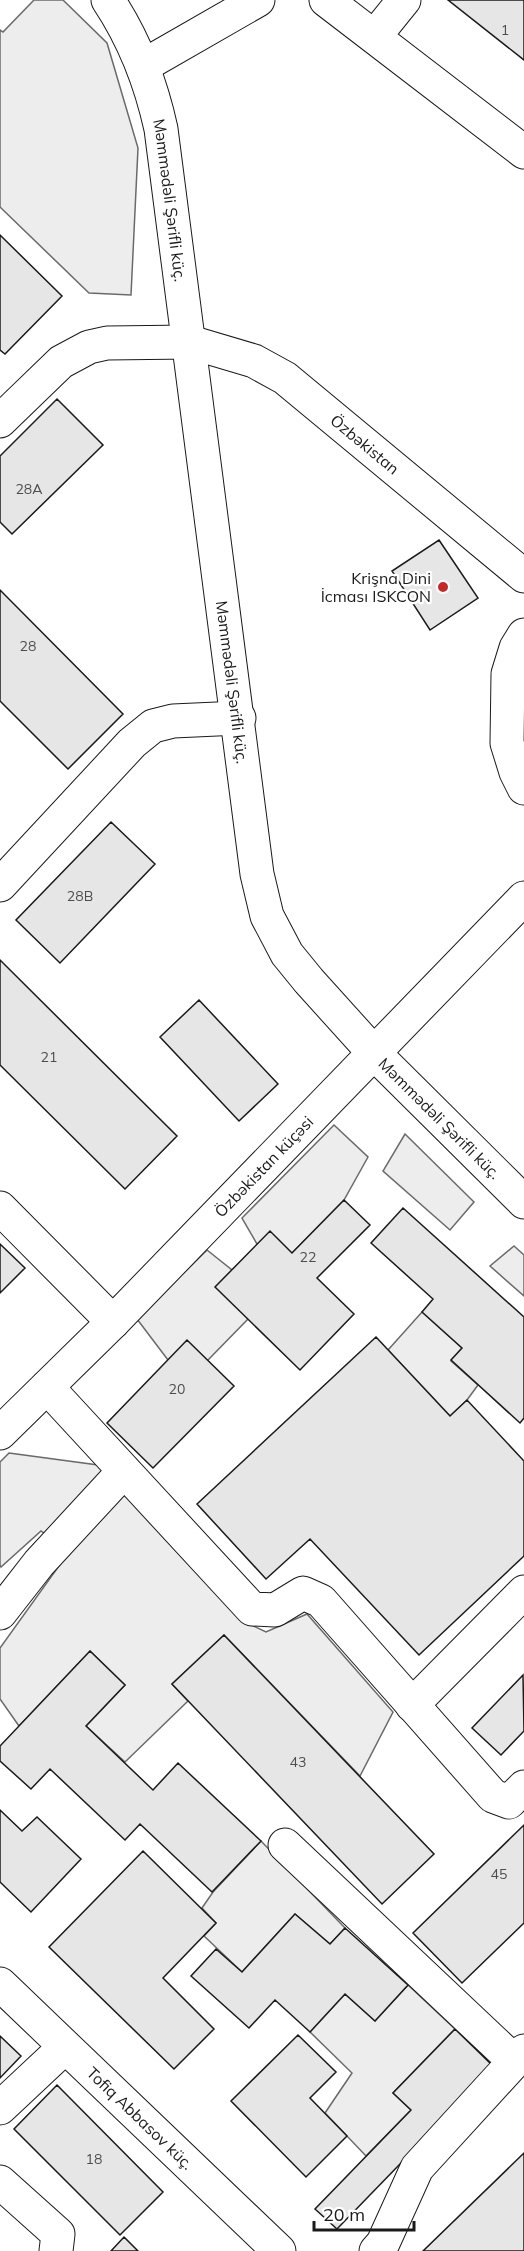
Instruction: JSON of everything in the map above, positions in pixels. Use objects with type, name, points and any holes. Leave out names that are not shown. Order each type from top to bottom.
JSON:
[{"type":"street","name":"Məmmədəli Şərifli küç.","points":[[108,0],[143,66],[154,95],[161,129],[258,874],[267,916],[286,954],[374,1053],[524,1202]]},
{"type":"street","points":[[143,66],[258,0]]},
{"type":"street","points":[[326,0],[524,152]]},
{"type":"street","points":[[375,36],[404,0]]},
{"type":"street","name":"Özbəkistan","points":[[0,422],[61,362],[89,347],[107,343],[190,342],[254,361],[285,378],[524,576]]},
{"type":"street","points":[[524,635],[516,648],[508,674],[507,743],[516,772],[524,788]]},
{"type":"street","points":[[0,885],[132,742],[153,726],[173,721],[238,718]]},
{"type":"street","name":"Özbəkistan küçəsi","points":[[0,1433],[112,1322],[524,898]]},
{"type":"street","points":[[0,1208],[112,1322]]},
{"type":"street","points":[[47,1387],[252,1609],[275,1610],[303,1593],[321,1601],[493,1796],[509,1802],[524,1787]]},
{"type":"street","points":[[0,1613],[39,1563],[124,1471]]},
{"type":"street","points":[[412,1705],[524,1592]]},
{"type":"street","points":[[285,1845],[519,2056],[417,2168],[383,2243],[376,2251]]},
{"type":"street","name":"Tofiq Abbasov küç.","points":[[0,1984],[278,2251]]},
{"type":"street","points":[[0,2108],[66,2047]]},
{"type":"street","points":[[0,2182],[58,2234],[56,2251]]},
{"type":"shaded area","points":[[34,0],[63,0],[107,43],[138,148],[131,295],[89,293],[0,207],[0,30],[3,32]]},
{"type":"shaded area","points":[[334,1125],[368,1157],[344,1200],[292,1253],[257,1244],[242,1218]]},
{"type":"shaded area","points":[[405,1134],[474,1202],[450,1230],[383,1171]]},
{"type":"shaded area","points":[[514,1246],[524,1255],[524,1296],[490,1266]]},
{"type":"shaded area","points":[[207,1250],[232,1270],[248,1319],[208,1360],[168,1360],[137,1319]]},
{"type":"shaded area","points":[[422,1312],[462,1348],[451,1361],[478,1385],[467,1400],[450,1416],[388,1350]]},
{"type":"shaded area","points":[[9,1453],[98,1465],[241,1620],[266,1632],[307,1614],[393,1712],[360,1776],[224,1635],[172,1684],[188,1701],[125,1762],[86,1726],[125,1685],[90,1651],[19,1726],[0,1699],[0,1648],[69,1552],[41,1531],[1,1567],[0,1462]]},
{"type":"shaded area","points":[[261,1841],[345,1928],[330,1944],[295,1914],[242,1972],[204,1936],[216,1923],[202,1908],[213,1892]]},
{"type":"shaded area","points":[[408,1985],[455,2029],[393,2093],[411,2110],[366,2156],[325,2113],[352,2073],[310,2032],[345,1994],[375,2021]]},
{"type":"building","points":[[448,0],[524,0],[524,60]]},
{"type":"building","points":[[0,235],[62,296],[5,354],[0,350]]},
{"type":"building","points":[[57,399],[103,445],[12,534],[0,522],[0,456]]},
{"type":"building","points":[[439,540],[478,598],[430,630],[392,571]]},
{"type":"building","points":[[0,590],[123,714],[68,769],[0,701]]},
{"type":"building","points":[[111,822],[155,864],[60,963],[16,920]]},
{"type":"building","points":[[0,960],[177,1136],[125,1189],[0,1065]]},
{"type":"building","points":[[199,1000],[278,1084],[239,1121],[160,1037]]},
{"type":"building","points":[[344,1200],[370,1225],[317,1278],[354,1314],[300,1370],[215,1287],[270,1231],[292,1253]]},
{"type":"building","points":[[403,1208],[524,1317],[524,1418],[520,1423],[451,1360],[462,1348],[422,1312],[433,1299],[371,1243]]},
{"type":"building","points":[[0,1244],[25,1268],[0,1293]]},
{"type":"building","points":[[376,1337],[450,1416],[467,1400],[524,1461],[524,1556],[419,1655],[310,1539],[266,1579],[197,1504]]},
{"type":"building","points":[[187,1340],[234,1386],[153,1468],[107,1423]]},
{"type":"building","points":[[224,1635],[434,1854],[382,1904],[172,1684]]},
{"type":"building","points":[[90,1651],[125,1685],[86,1726],[153,1790],[178,1763],[261,1841],[212,1892],[140,1824],[125,1840],[50,1769],[31,1789],[0,1761],[0,1746]]},
{"type":"building","points":[[523,1675],[524,1731],[501,1755],[472,1728]]},
{"type":"building","points":[[0,1810],[22,1831],[37,1817],[81,1859],[31,1912],[0,1882]]},
{"type":"building","points":[[524,1825],[524,1923],[462,1983],[413,1933]]},
{"type":"building","points":[[143,1851],[216,1923],[163,1978],[214,2029],[174,2069],[49,1947]]},
{"type":"building","points":[[295,1914],[330,1944],[345,1928],[408,1985],[375,2021],[345,1994],[310,2032],[275,2000],[249,2028],[191,1976],[216,1949],[242,1972]]},
{"type":"building","points":[[455,2029],[494,2067],[337,2229],[315,2209],[411,2110],[393,2093]]},
{"type":"building","points":[[298,2035],[336,2072],[310,2098],[347,2136],[306,2177],[231,2101]]},
{"type":"building","points":[[0,2036],[21,2056],[0,2078]]},
{"type":"building","points":[[57,2085],[163,2192],[120,2235],[14,2129]]},
{"type":"building","points":[[524,2153],[524,2251],[423,2251]]},
{"type":"building","points":[[124,2237],[138,2251],[111,2251]]},
{"type":"place","name":"Krişna Dini İcması ISKCON","points":[[443,587]]}]
